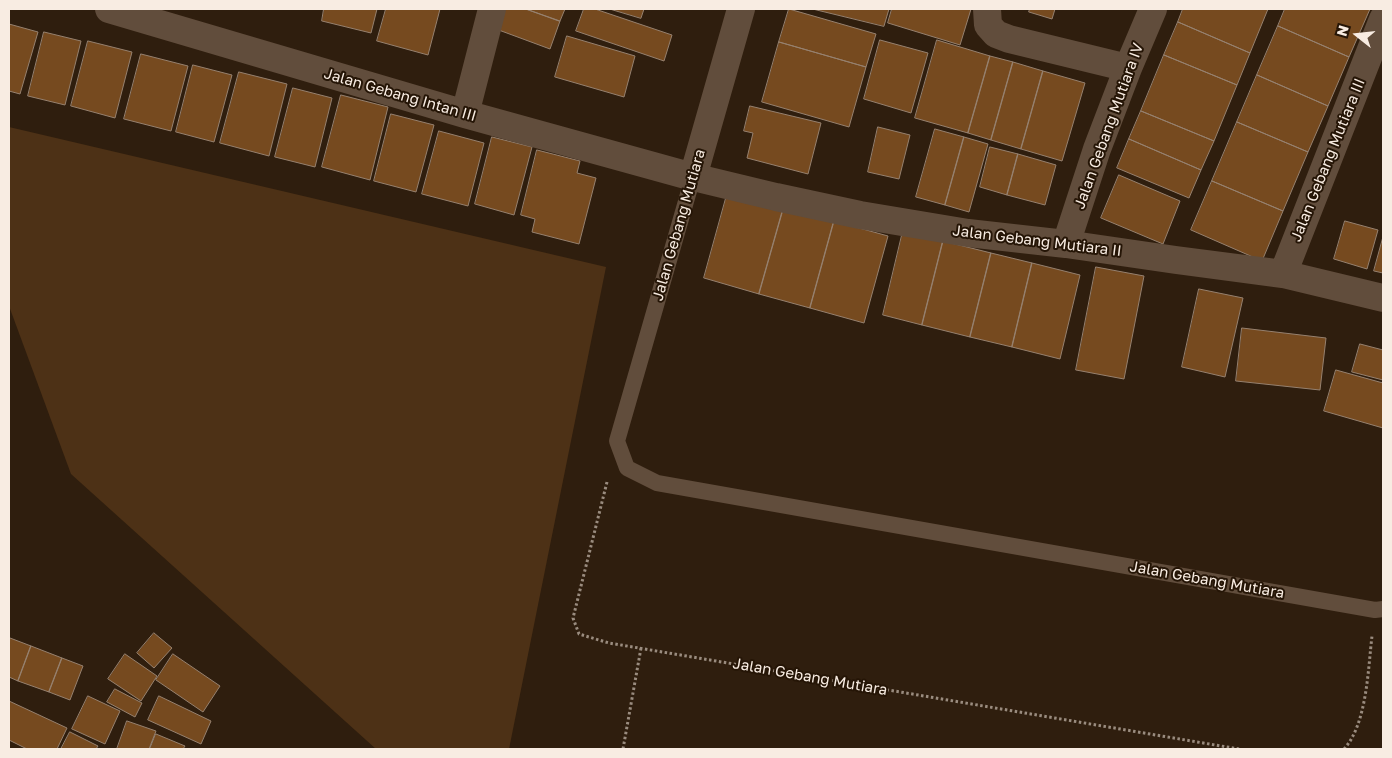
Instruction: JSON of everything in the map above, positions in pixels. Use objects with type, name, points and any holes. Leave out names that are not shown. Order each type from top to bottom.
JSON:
[{"type":"street","name":"Jalan Gebang Intan III","points":[[109,9],[465,114],[693,177]]},
{"type":"street","points":[[465,114],[492,9]]},
{"type":"street","name":"Jalan Gebang Mutiara","points":[[693,177],[741,9]]},
{"type":"street","points":[[987,9],[988,25],[996,34],[1009,39],[1128,68]]},
{"type":"street","name":"Jalan Gebang Mutiara IV","points":[[1066,244],[1097,149],[1128,68],[1154,9]]},
{"type":"street","name":"Jalan Gebang Mutiara III","points":[[1283,274],[1383,19]]},
{"type":"street","name":"Jalan Gebang Mutiara II","points":[[693,177],[860,215],[968,233],[1066,244],[1283,274],[1383,298]]},
{"type":"lane","name":"Jalan Gebang Mutiara","points":[[693,177],[617,441],[628,468],[657,483],[1379,609]]},
{"type":"path","name":"Jalan Gebang Mutiara","points":[[617,441],[572,618],[579,634],[610,643],[1239,749]]},
{"type":"path","points":[[1344,749],[1350,742],[1364,706],[1379,609]]},
{"type":"path","points":[[623,749],[641,648]]},
{"type":"shaded area","points":[[9,127],[606,267],[509,749],[376,749],[71,474],[9,306]]},
{"type":"building","points":[[324,9],[377,9],[371,33],[322,21]]},
{"type":"building","points":[[386,9],[440,9],[428,55],[377,41]]},
{"type":"building","points":[[504,9],[526,9],[560,21],[550,49],[496,29]]},
{"type":"building","points":[[526,9],[565,9],[560,21]]},
{"type":"building","points":[[584,9],[595,9],[672,35],[664,61],[576,31]]},
{"type":"building","points":[[610,9],[644,9],[641,18]]},
{"type":"building","points":[[789,9],[876,34],[866,67],[779,42]]},
{"type":"building","points":[[813,9],[889,9],[884,26]]},
{"type":"building","points":[[892,9],[971,9],[960,45],[888,23]]},
{"type":"building","points":[[1030,9],[1055,9],[1052,19],[1029,12]]},
{"type":"building","points":[[1183,9],[1268,9],[1250,53],[1178,22]]},
{"type":"building","points":[[1285,9],[1370,9],[1349,57],[1278,26]]},
{"type":"building","points":[[1178,22],[1250,53],[1237,85],[1164,55]]},
{"type":"building","points":[[9,24],[38,32],[20,94],[9,91]]},
{"type":"building","points":[[1278,26],[1349,57],[1328,106],[1257,75]]},
{"type":"building","points":[[44,32],[81,41],[65,105],[28,96]]},
{"type":"building","points":[[567,36],[635,56],[624,97],[555,77]]},
{"type":"building","points":[[880,40],[928,53],[911,113],[864,99]]},
{"type":"building","points":[[937,40],[990,56],[968,133],[915,118]]},
{"type":"building","points":[[88,41],[132,52],[115,118],[71,106]]},
{"type":"building","points":[[779,42],[866,67],[849,127],[762,102]]},
{"type":"building","points":[[141,54],[188,66],[171,131],[124,119]]},
{"type":"building","points":[[1164,55],[1237,85],[1214,141],[1141,111]]},
{"type":"building","points":[[990,56],[1013,62],[991,140],[968,133]]},
{"type":"building","points":[[1013,62],[1043,71],[1021,149],[991,140]]},
{"type":"building","points":[[193,65],[232,75],[214,142],[176,132]]},
{"type":"building","points":[[1043,71],[1085,83],[1062,161],[1021,149]]},
{"type":"building","points":[[239,72],[287,84],[269,156],[220,143]]},
{"type":"building","points":[[1257,75],[1328,106],[1308,152],[1237,122]]},
{"type":"building","points":[[293,88],[332,98],[315,167],[275,157]]},
{"type":"building","points":[[341,95],[388,107],[370,180],[322,167]]},
{"type":"building","points":[[750,106],[821,123],[808,174],[747,158],[753,133],[744,131]]},
{"type":"building","points":[[1141,111],[1214,141],[1201,170],[1129,139]]},
{"type":"building","points":[[391,114],[434,125],[416,192],[374,181]]},
{"type":"building","points":[[1237,122],[1308,152],[1283,211],[1212,181]]},
{"type":"building","points":[[878,127],[910,135],[899,179],[868,172]]},
{"type":"building","points":[[935,129],[964,137],[945,205],[916,197]]},
{"type":"building","points":[[439,131],[484,143],[468,206],[422,194]]},
{"type":"building","points":[[492,137],[532,147],[514,215],[475,204]]},
{"type":"building","points":[[964,137],[988,144],[969,212],[945,205]]},
{"type":"building","points":[[1129,139],[1201,170],[1189,198],[1117,168]]},
{"type":"building","points":[[990,147],[1018,154],[1007,195],[980,187]]},
{"type":"building","points":[[537,150],[580,161],[577,173],[596,178],[579,244],[532,232],[535,219],[521,215]]},
{"type":"building","points":[[1018,154],[1056,165],[1045,205],[1007,195]]},
{"type":"building","points":[[1119,175],[1180,201],[1163,244],[1101,218]]},
{"type":"building","points":[[1212,181],[1283,211],[1262,261],[1191,230]]},
{"type":"building","points":[[728,191],[784,206],[759,294],[704,278]]},
{"type":"building","points":[[784,206],[834,221],[810,308],[759,294]]},
{"type":"building","points":[[834,221],[888,236],[864,323],[810,308]]},
{"type":"building","points":[[1345,221],[1378,230],[1367,269],[1334,259]]},
{"type":"building","points":[[903,231],[943,241],[922,325],[883,315]]},
{"type":"building","points":[[1383,237],[1383,273],[1374,271]]},
{"type":"building","points":[[943,241],[991,253],[970,337],[922,325]]},
{"type":"building","points":[[991,253],[1032,263],[1012,347],[970,337]]},
{"type":"building","points":[[1032,263],[1080,275],[1060,359],[1012,347]]},
{"type":"building","points":[[1096,267],[1144,276],[1124,379],[1076,370]]},
{"type":"building","points":[[1199,289],[1243,298],[1225,377],[1182,367]]},
{"type":"building","points":[[1242,328],[1326,338],[1320,390],[1236,381]]},
{"type":"building","points":[[1360,344],[1383,350],[1383,380],[1352,372]]},
{"type":"building","points":[[1336,370],[1383,383],[1383,428],[1324,411]]},
{"type":"building","points":[[154,633],[172,648],[154,668],[137,653]]},
{"type":"building","points":[[10,638],[31,646],[18,681],[9,677]]},
{"type":"building","points":[[31,646],[62,658],[49,692],[18,681]]},
{"type":"building","points":[[125,654],[157,676],[141,701],[108,679]]},
{"type":"building","points":[[173,654],[220,686],[203,712],[156,680]]},
{"type":"building","points":[[62,658],[83,666],[70,700],[49,692]]},
{"type":"building","points":[[115,689],[142,703],[135,717],[107,702]]},
{"type":"building","points":[[88,696],[120,711],[105,744],[72,729]]},
{"type":"building","points":[[159,696],[211,721],[201,744],[148,720]]},
{"type":"building","points":[[9,701],[67,728],[57,749],[27,749],[9,740]]},
{"type":"building","points":[[127,721],[156,731],[149,749],[117,749]]},
{"type":"building","points":[[70,732],[98,746],[96,749],[61,749]]},
{"type":"building","points":[[156,734],[185,746],[183,749],[150,749]]}]
